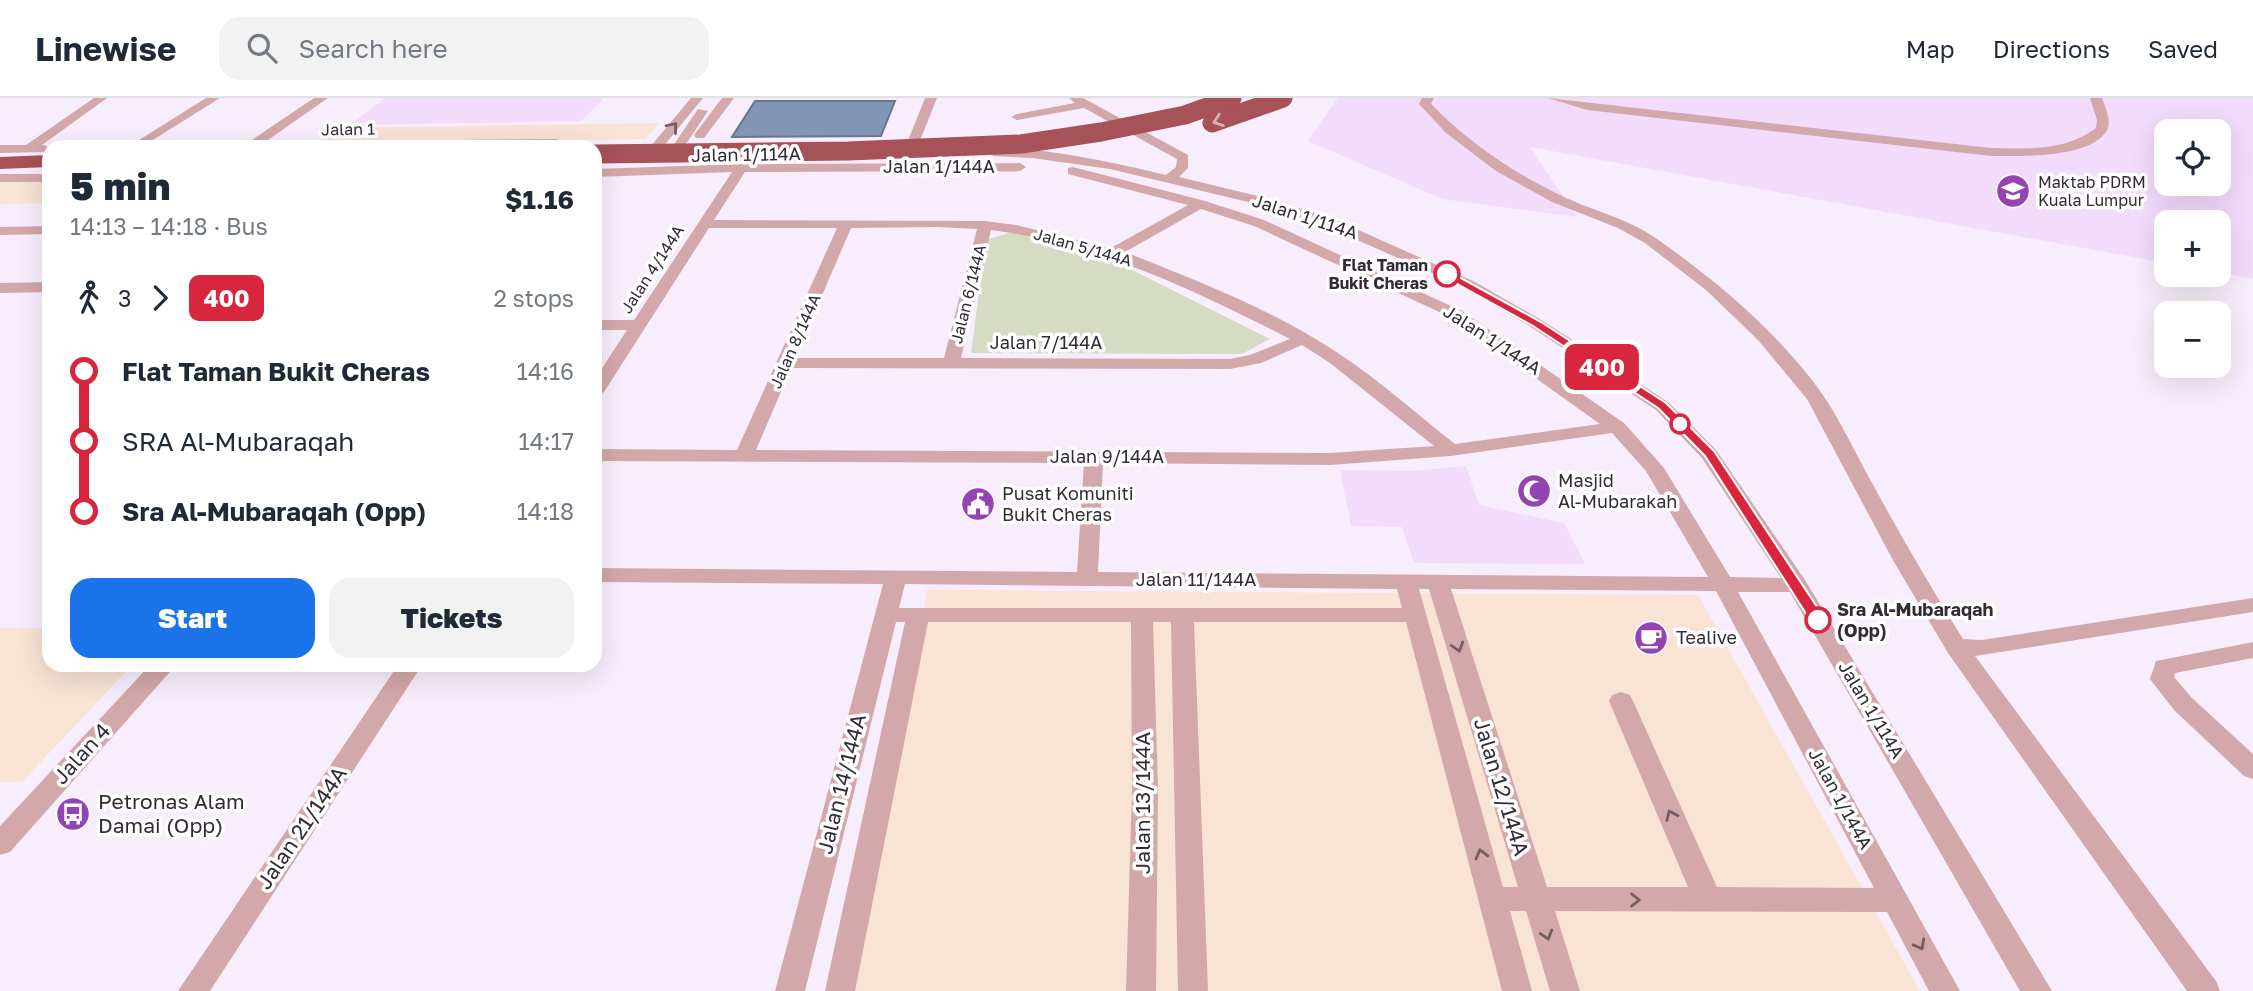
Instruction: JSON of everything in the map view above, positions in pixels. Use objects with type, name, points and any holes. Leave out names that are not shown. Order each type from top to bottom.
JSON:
[{"type":"highway","points":[[602,154],[846,150],[971,142],[1094,127],[1205,98]]},
{"type":"highway","points":[[848,151],[1034,142],[1185,115],[1232,98]]},
{"type":"highway","points":[[602,154],[1002,152],[1111,144],[1200,127],[1283,98]]},
{"type":"highway","points":[[0,163],[42,161]]},
{"type":"street","points":[[29,149],[101,98]]},
{"type":"street","points":[[145,140],[214,98]]},
{"type":"street","points":[[260,140],[322,98]]},
{"type":"street","points":[[602,169],[613,163],[643,156],[697,98]]},
{"type":"street","name":"Jalan 1/114A","points":[[672,156],[711,98]]},
{"type":"street","points":[[681,141],[699,136],[728,98]]},
{"type":"street","points":[[909,153],[931,98]]},
{"type":"street","points":[[1428,98],[1424,104],[1431,114],[1474,149],[1557,199],[1623,225],[1650,240],[1711,287],[1764,337],[1815,397],[1905,562],[1956,647],[2205,991]]},
{"type":"street","points":[[1554,98],[1587,107],[1991,152],[2056,151],[2092,138],[2102,129],[2104,120],[2096,98]]},
{"type":"street","points":[[1017,117],[1080,101],[1184,158],[1182,168],[1166,177]]},
{"type":"street","points":[[0,149],[42,148]]},
{"type":"street","name":"Jalan 1/114A","points":[[602,154],[1032,154],[1076,159],[1166,177],[1269,203],[1331,223],[1470,285],[1537,324],[1662,406],[1709,454],[1797,584],[2037,991]]},
{"type":"street","name":"Jalan 1/144A","points":[[602,173],[741,168],[1032,167],[1073,171],[1199,204],[1259,223],[1456,314],[1616,427],[1654,468],[1723,584],[1945,991]]},
{"type":"street","name":"Jalan 4/144A","points":[[602,381],[741,168]]},
{"type":"street","points":[[0,178],[42,178]]},
{"type":"street","points":[[1113,253],[1199,204]]},
{"type":"street","name":"Jalan 5/144A","points":[[703,224],[985,225],[1016,229],[1113,253],[1196,285],[1303,339],[1336,359],[1451,450]]},
{"type":"street","name":"Jalan 8/144A","points":[[744,456],[845,225]]},
{"type":"street","name":"Jalan 6/144A","points":[[951,363],[985,225]]},
{"type":"street","points":[[0,231],[42,230]]},
{"type":"street","points":[[0,288],[42,287]]},
{"type":"street","points":[[602,325],[636,325]]},
{"type":"street","name":"Jalan 7/144A","points":[[785,363],[1230,364],[1255,359],[1303,339]]},
{"type":"street","name":"Jalan 9/144A","points":[[602,455],[1330,459],[1451,450],[1616,427]]},
{"type":"street","points":[[1087,579],[1094,457]]},
{"type":"street","name":"Jalan 11/144A","points":[[602,575],[1797,584]]},
{"type":"street","name":"Jalan 14/144A","points":[[790,991],[895,577]]},
{"type":"street","name":"Jalan 12/144A","points":[[1406,581],[1517,991]]},
{"type":"street","name":"Jalan 12/144A","points":[[1438,582],[1565,991]]},
{"type":"street","points":[[1956,647],[1982,648],[2253,605]]},
{"type":"street","points":[[886,615],[1416,615]]},
{"type":"street","name":"Jalan 14/144A","points":[[840,991],[918,615]]},
{"type":"street","name":"Jalan 13/144A","points":[[1141,991],[1145,789],[1142,615]]},
{"type":"street","points":[[1182,615],[1193,991]]},
{"type":"street","points":[[2253,650],[2164,667],[2162,679],[2183,704],[2253,769]]},
{"type":"street","name":"Jalan 4","points":[[0,844],[158,672]]},
{"type":"street","name":"Jalan 21/144A","points":[[193,991],[405,672]]},
{"type":"street","points":[[1621,701],[1708,900]]},
{"type":"street","points":[[1493,899],[1895,900]]},
{"type":"shaded area","points":[[385,98],[604,98],[581,121],[350,125]]},
{"type":"shaded area","name":"Maktab PDRM Kuala Lumpur","points":[[1338,98],[2253,98],[2253,279],[2231,274],[2231,210],[2154,210],[2154,261],[1530,147],[1577,217],[1442,199],[1308,141]]},
{"type":"shaded area","points":[[659,123],[645,139],[322,140],[338,128]]},
{"type":"shaded area","points":[[42,179],[42,203],[0,204],[0,180]]},
{"type":"shaded area","points":[[1466,466],[1479,505],[1564,523],[1585,564],[1414,563],[1402,527],[1351,526],[1340,470],[1413,471]]},
{"type":"shaded area","points":[[927,590],[1698,595],[1920,991],[853,991]]},
{"type":"shaded area","points":[[0,628],[42,628],[42,672],[125,672],[22,782],[0,782]]},
{"type":"green space","points":[[1015,231],[1114,261],[1270,339],[1242,354],[971,353],[986,240]]},
{"type":"water","points":[[755,101],[895,101],[881,136],[732,137]]},
{"type":"bus line","name":"400","points":[[1447,274],[1537,324],[1662,406],[1709,454],[1797,584],[1818,620]]},
{"type":"place","name":"Maktab PDRM Kuala Lumpur","points":[[2013,191]]},
{"type":"place","name":"Flat Taman Bukit Cheras","points":[[1447,274]]},
{"type":"place","name":"Masjid Al-Mubarakah","points":[[1534,491]]},
{"type":"place","name":"Pusat Komuniti Bukit Cheras","points":[[978,504]]},
{"type":"place","name":"Sra Al-Mubaraqah (Opp)","points":[[1818,620]]},
{"type":"place","name":"Tealive","points":[[1651,638]]},
{"type":"place","name":"Petronas Alam Damai (Opp)","points":[[73,814]]}]
